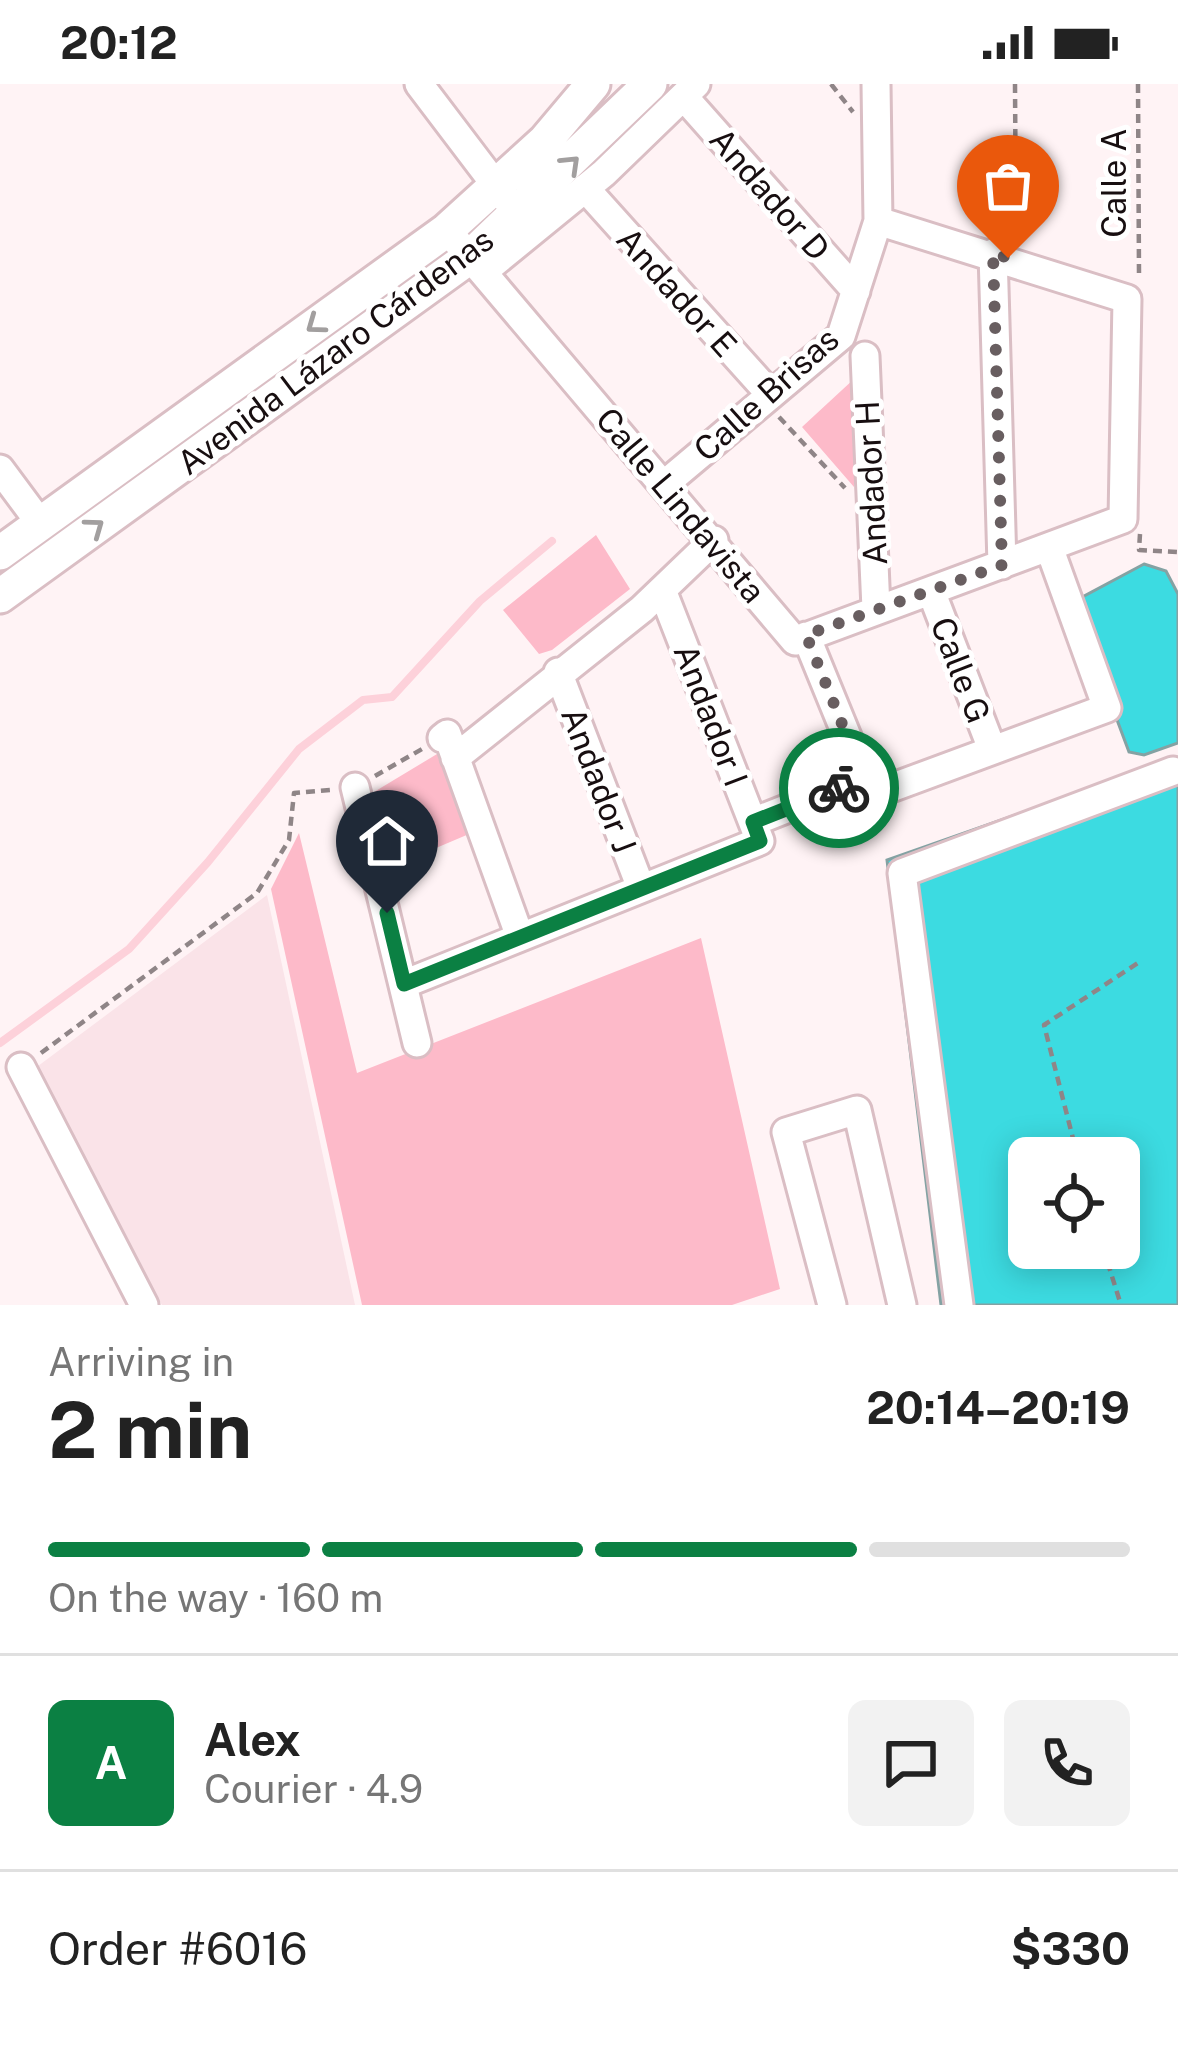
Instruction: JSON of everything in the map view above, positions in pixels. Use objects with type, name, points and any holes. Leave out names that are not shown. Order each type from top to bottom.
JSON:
[{"type":"main road","name":"Avenida Lázaro Cárdenas","points":[[0,553],[447,230],[545,141],[593,84]]},
{"type":"main road","name":"Avenida Lázaro Cárdenas","points":[[0,596],[477,263],[518,213],[650,84]]},
{"type":"street","points":[[418,84],[518,213]]},
{"type":"street","name":"Calle Brisas","points":[[666,483],[773,404],[841,336],[878,221],[875,84]]},
{"type":"street","points":[[477,263],[585,188],[690,90]]},
{"type":"street","name":"Andador D","points":[[690,90],[856,291]]},
{"type":"street","name":"Andador E","points":[[585,188],[773,404]]},
{"type":"street","points":[[878,221],[1127,298],[1124,519],[806,635],[864,778],[888,788],[1107,708],[1049,547]]},
{"type":"street","name":"Calle Lindavista","points":[[447,230],[666,483],[795,641],[806,635]]},
{"type":"street","points":[[1002,565],[1005,257]]},
{"type":"street","name":"Andador H","points":[[865,356],[876,609]]},
{"type":"street","points":[[0,469],[40,524]]},
{"type":"street","points":[[520,937],[448,748],[558,672],[662,590],[714,540]]},
{"type":"street","name":"Andador I","points":[[662,590],[757,831]]},
{"type":"street","name":"Calle G","points":[[931,591],[992,749]]},
{"type":"street","name":"Andador J","points":[[558,672],[641,888]]},
{"type":"street","points":[[959,1305],[902,873],[1173,771]]},
{"type":"street","points":[[404,984],[641,888],[864,778]]},
{"type":"street","points":[[355,787],[417,1043]]},
{"type":"street","points":[[21,1067],[144,1305]]},
{"type":"street","points":[[832,1305],[786,1132],[857,1110],[902,1305]]},
{"type":"path","points":[[831,84],[863,127]]},
{"type":"path","points":[[1005,257],[1015,84]]},
{"type":"path","name":"Calle A","points":[[1138,84],[1138,283]]},
{"type":"path","points":[[773,404],[873,520]]},
{"type":"path","points":[[1124,519],[1141,525],[1139,550],[1178,552]]},
{"type":"path","points":[[21,1067],[257,893],[289,840],[294,793],[355,787],[448,748]]},
{"type":"path","points":[[1073,1137],[1044,1025],[1141,961]]},
{"type":"path","points":[[1110,1269],[1121,1305]]},
{"type":"shaded area","points":[[855,378],[854,487],[802,427]]},
{"type":"shaded area","points":[[596,535],[630,589],[552,650],[539,654],[503,610]]},
{"type":"shaded area","points":[[447,748],[469,834],[389,868],[369,795]]},
{"type":"shaded area","points":[[299,833],[357,1073],[701,938],[780,1289],[732,1305],[362,1305],[271,889]]},
{"type":"shaded area","points":[[267,895],[355,1305],[162,1305],[30,1072]]},
{"type":"building","points":[[1144,564],[1166,571],[1178,594],[1178,743],[1144,755],[1129,752],[1073,602]]},
{"type":"building","points":[[1178,758],[1178,1305],[941,1305],[887,860]]},
{"type":"waterway","points":[[0,1043],[129,949],[208,862],[299,749],[363,700],[392,697],[480,601],[552,541]]},
{"type":"way so far","points":[[839,788],[864,778],[806,635],[1002,565],[993,253],[1008,258]]},
{"type":"route","points":[[387,913],[404,984],[760,841],[753,822],[839,788]]}]
